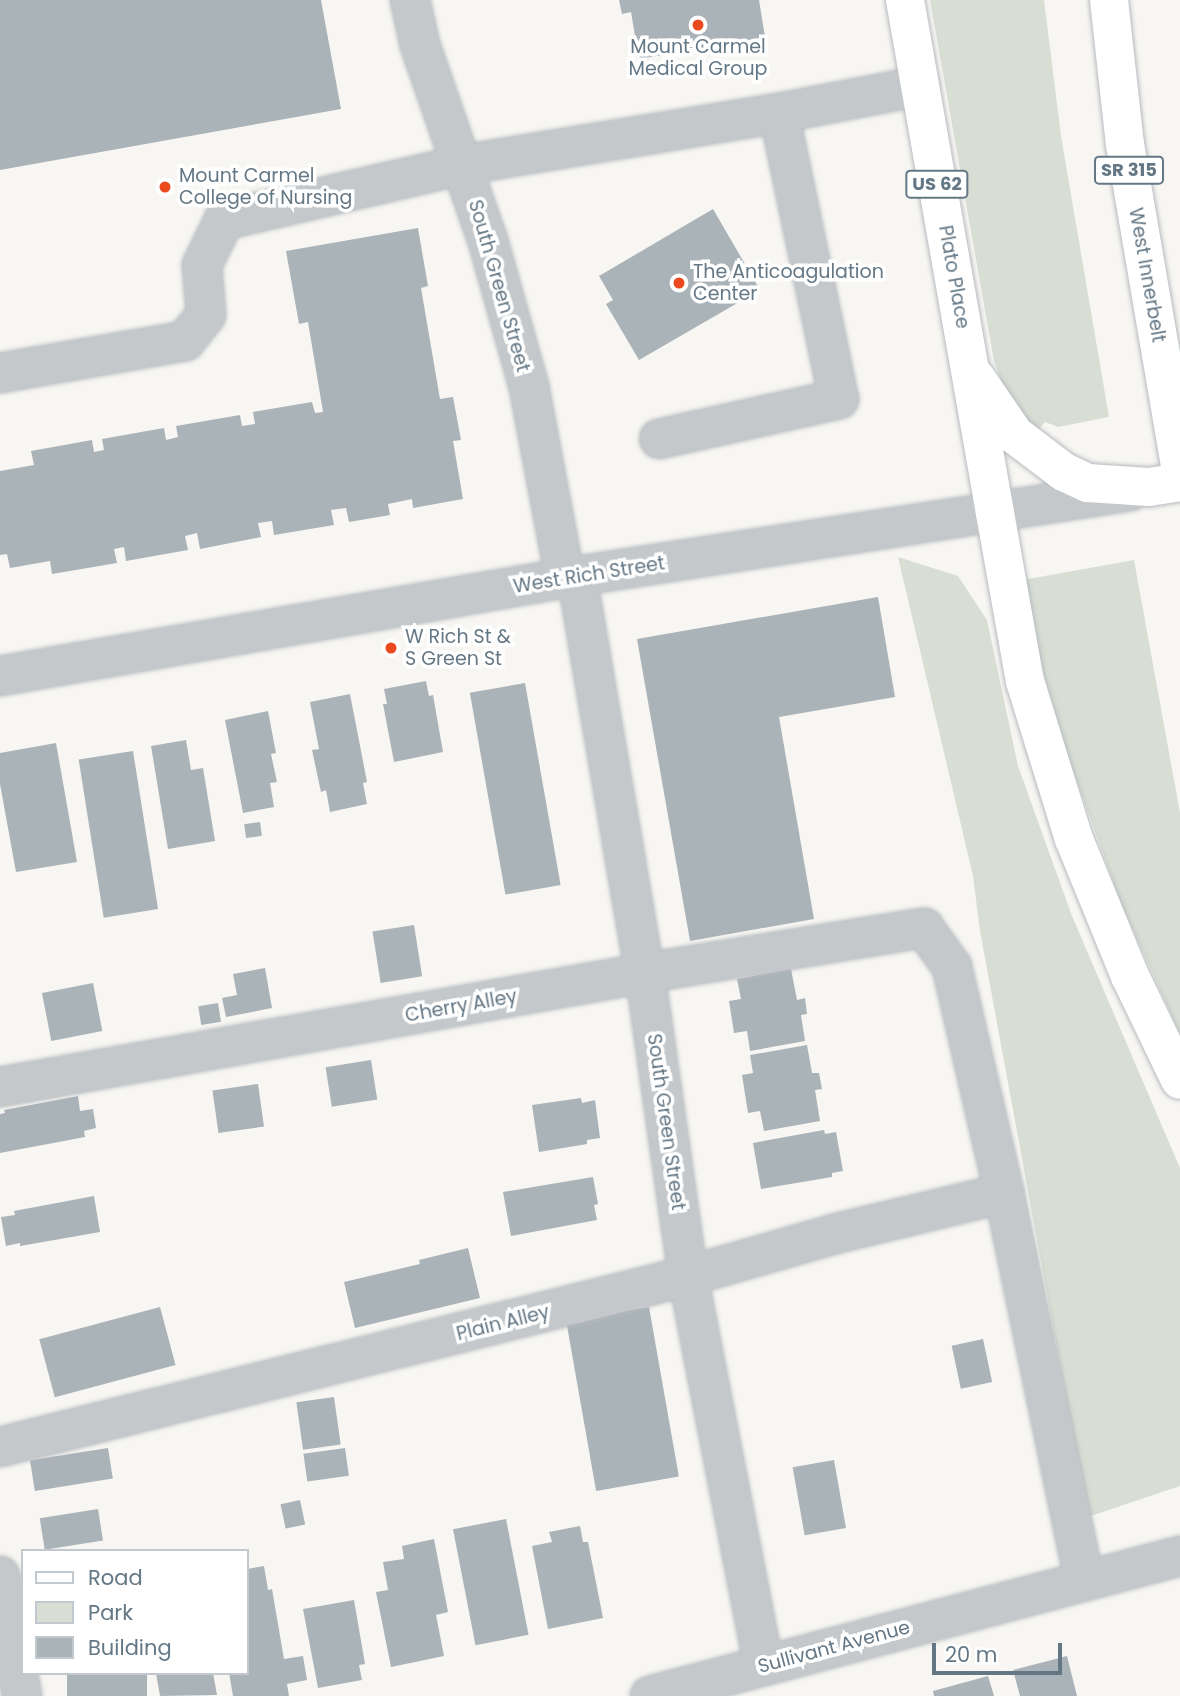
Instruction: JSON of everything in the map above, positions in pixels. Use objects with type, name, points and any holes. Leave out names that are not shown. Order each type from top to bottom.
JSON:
[{"type":"main road","name":"Plato Place","points":[[905,0],[1025,681],[1071,827],[1130,976],[1180,1080]]},
{"type":"main road","name":"West Innerbelt","points":[[1109,0],[1125,144],[1180,466]]},
{"type":"main road","name":"US 62","points":[[969,367],[1015,435],[1064,472],[1088,483],[1165,485]]},
{"type":"street","name":"South Green Street","points":[[410,0],[420,45],[488,241],[529,387],[571,577],[645,973],[688,1276],[764,1666]]},
{"type":"street","points":[[0,373],[185,341],[205,315],[202,265],[224,220],[462,165],[779,113],[920,86]]},
{"type":"street","points":[[659,439],[839,399],[779,113]]},
{"type":"street","name":"West Rich Street","points":[[0,676],[571,577],[1165,485]]},
{"type":"street","name":"Cherry Alley","points":[[0,1087],[645,973],[924,928],[952,967],[1004,1193]]},
{"type":"street","points":[[1004,1193],[1083,1581]]},
{"type":"street","name":"Plain Alley","points":[[0,1447],[688,1276],[838,1233],[1004,1193]]},
{"type":"street","name":"Sullivant Avenue","points":[[650,1696],[696,1690],[764,1666],[1083,1581],[1179,1562]]},
{"type":"street","points":[[0,1576],[22,1696]]},
{"type":"green space","points":[[930,0],[1044,0],[1061,136],[1109,417],[1058,427],[1045,422],[1037,431],[1006,393],[994,361]]},
{"type":"green space","points":[[898,557],[958,576],[987,620],[1018,766],[1072,916],[1180,1168],[1180,1486],[1088,1517],[980,931],[973,876]]},
{"type":"green space","points":[[1134,560],[1180,813],[1180,1034],[1121,903],[1066,751],[1017,581]]},
{"type":"building","points":[[0,0],[321,0],[341,109],[0,170]]},
{"type":"building","name":"Mount Carmel Medical Group","points":[[619,0],[759,0],[765,37],[639,59],[631,12],[622,14]]},
{"type":"building","name":"The Anticoagulation Center","points":[[713,209],[760,290],[639,360],[606,304],[613,300],[599,276]]},
{"type":"building","points":[[418,228],[428,286],[421,288],[440,399],[453,397],[461,440],[453,441],[463,499],[413,508],[412,499],[388,504],[390,515],[349,522],[346,508],[331,510],[334,525],[274,535],[272,521],[258,523],[261,537],[200,549],[197,533],[185,536],[188,550],[126,561],[124,547],[114,549],[117,563],[52,574],[50,561],[10,568],[7,554],[0,555],[0,471],[34,465],[31,451],[92,440],[94,452],[104,450],[102,439],[164,428],[166,440],[178,437],[176,426],[240,415],[242,426],[255,424],[253,412],[312,402],[315,413],[323,412],[308,322],[299,324],[286,251]]},
{"type":"building","points":[[878,597],[895,697],[779,717],[814,919],[690,941],[637,639]]},
{"type":"building","points":[[426,681],[429,696],[433,695],[443,752],[394,762],[383,704],[387,704],[384,689]]},
{"type":"building","points":[[525,683],[561,885],[505,895],[470,693]]},
{"type":"building","points":[[350,694],[367,782],[363,783],[367,804],[330,812],[326,790],[321,792],[312,750],[319,749],[310,702]]},
{"type":"building","points":[[268,711],[276,753],[271,754],[277,782],[270,783],[274,807],[243,813],[225,720]]},
{"type":"building","points":[[186,740],[191,770],[203,768],[215,841],[168,849],[151,746]]},
{"type":"building","points":[[56,743],[77,862],[16,872],[0,784],[0,753]]},
{"type":"building","points":[[133,751],[158,909],[104,918],[79,760]]},
{"type":"building","points":[[260,822],[262,836],[246,838],[244,824]]},
{"type":"building","points":[[414,925],[422,976],[381,983],[373,932]]},
{"type":"building","points":[[265,968],[272,1008],[226,1017],[222,998],[237,995],[233,974]]},
{"type":"building","points":[[791,969],[797,1000],[805,998],[807,1014],[801,1015],[805,1041],[750,1051],[747,1031],[734,1033],[729,1001],[741,999],[737,979]]},
{"type":"building","points":[[93,983],[102,1031],[51,1041],[42,993]]},
{"type":"building","points":[[218,1003],[221,1022],[201,1025],[198,1006]]},
{"type":"building","points":[[807,1045],[812,1073],[819,1073],[822,1089],[815,1090],[820,1121],[764,1131],[760,1111],[748,1113],[742,1075],[753,1073],[750,1055]]},
{"type":"building","points":[[371,1060],[377,1100],[332,1107],[326,1067]]},
{"type":"building","points":[[258,1084],[264,1127],[218,1133],[212,1090]]},
{"type":"building","points":[[78,1096],[80,1111],[93,1109],[96,1128],[84,1131],[85,1137],[0,1153],[0,1114],[5,1113],[4,1110]]},
{"type":"building","points":[[581,1098],[582,1103],[595,1100],[600,1138],[587,1140],[587,1144],[539,1152],[532,1105]]},
{"type":"building","points":[[824,1130],[825,1134],[836,1132],[843,1171],[832,1173],[832,1177],[761,1189],[753,1143]]},
{"type":"building","points":[[593,1177],[598,1204],[594,1205],[597,1220],[511,1236],[503,1192]]},
{"type":"building","points":[[94,1196],[100,1232],[6,1246],[1,1217],[15,1215],[14,1211]]},
{"type":"building","points":[[468,1248],[480,1298],[355,1328],[344,1282],[420,1264],[419,1260]]},
{"type":"building","points":[[160,1307],[176,1365],[55,1397],[39,1339]]},
{"type":"building","points":[[649,1307],[679,1476],[596,1491],[566,1322]]},
{"type":"building","points":[[983,1339],[992,1382],[961,1389],[952,1346]]},
{"type":"building","points":[[334,1397],[341,1445],[303,1450],[296,1402]]},
{"type":"building","points":[[108,1448],[113,1479],[35,1491],[30,1460]]},
{"type":"building","points":[[345,1448],[349,1476],[307,1482],[303,1454]]},
{"type":"building","points":[[834,1460],[846,1528],[805,1535],[793,1467]]},
{"type":"building","points":[[300,1500],[305,1524],[286,1529],[280,1504]]},
{"type":"building","points":[[98,1509],[103,1541],[45,1549],[40,1518]]},
{"type":"building","points":[[506,1519],[529,1635],[476,1645],[453,1529]]},
{"type":"building","points":[[580,1526],[583,1542],[588,1542],[603,1618],[548,1629],[532,1546],[552,1542],[549,1532]]},
{"type":"building","points":[[434,1539],[448,1612],[436,1615],[444,1656],[391,1667],[376,1592],[388,1590],[383,1562],[404,1559],[402,1546]]},
{"type":"building","points":[[264,1566],[268,1590],[272,1589],[284,1659],[303,1656],[307,1680],[287,1684],[289,1696],[233,1696],[229,1675],[248,1675],[248,1569]]},
{"type":"building","points":[[354,1600],[365,1664],[359,1665],[362,1680],[318,1688],[303,1609]]},
{"type":"building","points":[[1067,1656],[1077,1696],[1020,1696],[1013,1670]]},
{"type":"building","points":[[67,1675],[147,1675],[147,1696],[67,1696]]},
{"type":"building","points":[[156,1675],[213,1675],[217,1695],[160,1696]]},
{"type":"building","points":[[988,1676],[994,1696],[934,1696],[933,1691]]},
{"type":"place","name":"Mount Carmel Medical Group","points":[[698,25]]},
{"type":"place","name":"Mount Carmel College of Nursing","points":[[165,187]]},
{"type":"place","name":"The Anticoagulation Center","points":[[679,283]]},
{"type":"place","name":"W Rich St & S Green St","points":[[391,648]]}]
